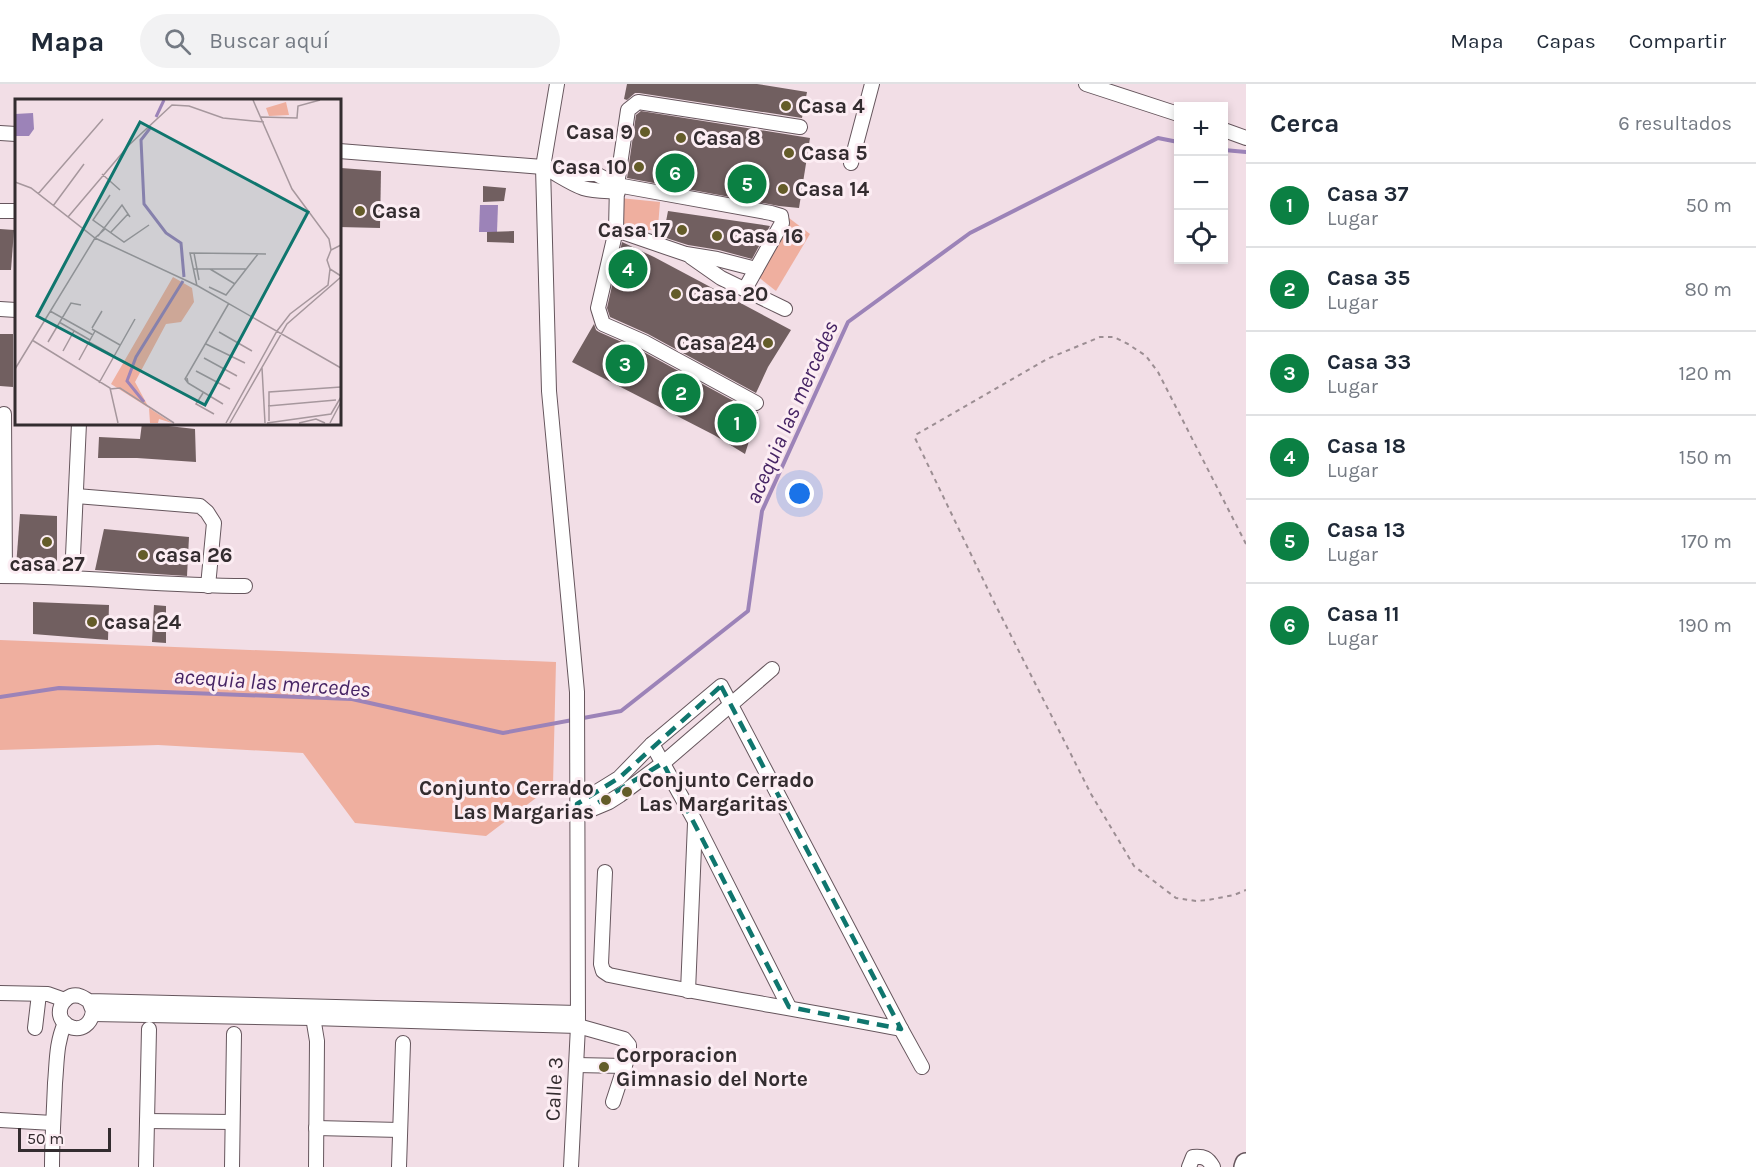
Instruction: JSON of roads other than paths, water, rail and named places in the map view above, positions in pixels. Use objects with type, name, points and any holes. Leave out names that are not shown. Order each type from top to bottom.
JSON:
[{"type":"street","name":"Calle 3","points":[[557,84],[543,167],[549,391],[577,692],[578,1020],[571,1167]]},
{"type":"street","points":[[851,163],[872,84]]},
{"type":"street","points":[[1086,84],[1174,112]]},
{"type":"street","points":[[756,403],[644,342],[603,324],[598,308],[616,230],[617,188],[628,110],[638,102],[800,127]]},
{"type":"street","points":[[1228,131],[1246,138]]},
{"type":"street","points":[[0,133],[15,134]]},
{"type":"street","points":[[340,151],[543,167],[558,174],[596,174],[617,188],[781,216],[782,223],[745,289]]},
{"type":"street","points":[[616,230],[686,254],[756,269]]},
{"type":"street","points":[[686,254],[721,278],[784,309]]},
{"type":"street","points":[[7,414],[3,576],[245,586]]},
{"type":"street","points":[[72,578],[79,424]]},
{"type":"street","points":[[76,496],[200,506],[214,523],[207,586]]},
{"type":"street","points":[[577,809],[609,802],[620,795],[663,763],[772,669]]},
{"type":"street","points":[[577,809],[619,778],[652,744],[721,686],[922,1067]]},
{"type":"street","points":[[652,744],[695,820],[789,1007]]},
{"type":"street","points":[[688,991],[695,820]]},
{"type":"street","points":[[605,872],[601,964],[603,970],[609,975],[901,1029]]},
{"type":"street","points":[[0,993],[48,994],[65,1000],[77,995],[91,1008],[578,1020],[624,1039],[629,1045],[629,1053],[613,1102]]},
{"type":"street","points":[[35,1028],[39,994]]},
{"type":"street","points":[[65,1000],[60,1012],[69,1026]]},
{"type":"street","points":[[52,1167],[58,1038],[69,1026],[86,1026],[89,1023],[91,1008]]},
{"type":"street","points":[[316,1167],[318,1013]]},
{"type":"street","points":[[146,1167],[149,1029]]},
{"type":"street","points":[[232,1167],[234,1034]]},
{"type":"street","points":[[399,1167],[403,1043]]},
{"type":"street","points":[[576,1065],[625,1066]]},
{"type":"street","points":[[0,1120],[53,1124]]},
{"type":"street","points":[[147,1121],[232,1122]]},
{"type":"street","points":[[316,1128],[400,1130]]},
{"type":"street","points":[[1189,1167],[1193,1156],[1200,1156],[1208,1159],[1213,1167]]},
{"type":"waterway","name":"acequia las mercedes","points":[[0,697],[59,688],[352,699],[503,733],[621,711],[748,611],[762,511],[848,322],[970,233],[1158,138],[1174,141]]},
{"type":"waterway","name":"acequia las mercedes","points":[[1228,150],[1246,152]]},
{"type":"place","name":"Casa 4","points":[[786,106]]},
{"type":"place","name":"Casa 9","points":[[645,132]]},
{"type":"place","name":"Casa 8","points":[[681,138]]},
{"type":"place","name":"Casa 5","points":[[789,153]]},
{"type":"place","name":"Casa 10","points":[[639,167]]},
{"type":"place","name":"Casa 11","points":[[675,173]]},
{"type":"place","name":"Casa 13","points":[[747,184]]},
{"type":"place","name":"Casa 14","points":[[783,189]]},
{"type":"place","name":"Casa","points":[[360,211]]},
{"type":"place","name":"Casa 17","points":[[682,230]]},
{"type":"place","name":"Casa 16","points":[[717,236]]},
{"type":"place","name":"Casa 18","points":[[628,269]]},
{"type":"place","name":"Casa 20","points":[[676,294]]},
{"type":"place","name":"Casa 24","points":[[768,343]]},
{"type":"place","name":"Casa 33","points":[[625,364]]},
{"type":"place","name":"Casa 35","points":[[681,393]]},
{"type":"place","name":"Casa 37","points":[[737,423]]},
{"type":"place","name":"casa 27","points":[[47,542]]},
{"type":"place","name":"casa 26","points":[[143,555]]},
{"type":"place","name":"casa 24","points":[[92,622]]},
{"type":"place","name":"Conjunto Cerrado Las Margaritas","points":[[627,792]]},
{"type":"place","name":"Conjunto Cerrado Las Margarias","points":[[606,800]]},
{"type":"place","name":"Corporacion Gimnasio del Norte","points":[[604,1067]]}]
